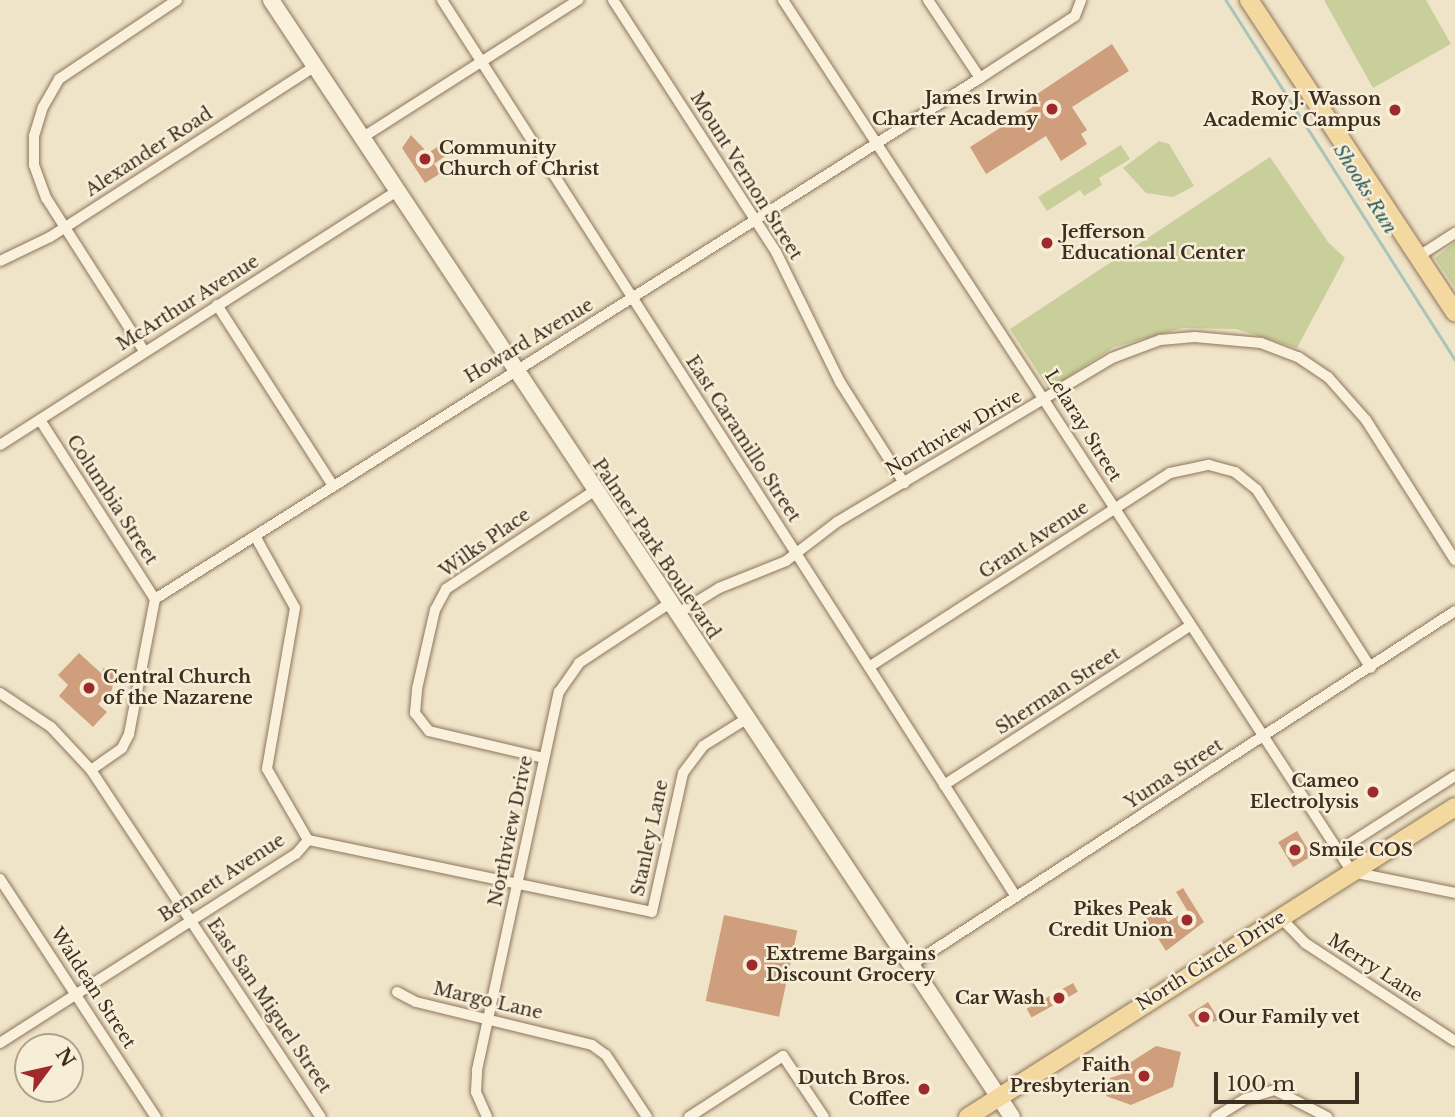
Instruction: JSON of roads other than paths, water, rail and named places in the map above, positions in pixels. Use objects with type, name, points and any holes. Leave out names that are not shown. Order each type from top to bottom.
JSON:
[{"type":"main road","name":"Palmer Park Boulevard","points":[[271,0],[360,139],[1012,1117]]},
{"type":"main road","points":[[1250,0],[1455,312]]},
{"type":"main road","name":"North Circle Drive","points":[[968,1117],[1455,807]]},
{"type":"street","points":[[144,351],[63,228],[34,165],[43,107],[72,68],[177,0]]},
{"type":"street","name":"East Caramillo Street","points":[[442,0],[1016,897]]},
{"type":"street","points":[[360,139],[578,0]]},
{"type":"street","name":"Mount Vernon Street","points":[[613,0],[755,221],[840,382],[904,483]]},
{"type":"street","name":"Lelaray Street","points":[[783,0],[879,142],[1114,509],[1352,872]]},
{"type":"street","points":[[928,0],[980,78]]},
{"type":"street","name":"Howard Avenue","points":[[155,599],[332,484],[632,300],[980,78],[1081,4]]},
{"type":"street","name":"Alexander Road","points":[[0,261],[63,228],[314,67]]},
{"type":"street","name":"McArthur Avenue","points":[[0,445],[396,192]]},
{"type":"street","points":[[1419,256],[1455,233]]},
{"type":"street","points":[[218,305],[332,484]]},
{"type":"street","name":"Northview Drive","points":[[487,1117],[475,1081],[559,692],[570,672],[673,608],[796,554],[904,483],[1112,358],[1160,340],[1218,336],[1281,350],[1312,365],[1354,404],[1455,560]]},
{"type":"street","name":"Columbia Street","points":[[40,420],[155,599]]},
{"type":"street","name":"Grant Avenue","points":[[869,667],[1114,509],[1183,468],[1209,465],[1235,472],[1257,490],[1371,668]]},
{"type":"street","name":"Wilks Place","points":[[544,758],[429,731],[415,713],[417,689],[435,610],[446,589],[594,491]]},
{"type":"street","points":[[255,536],[295,608],[267,769],[308,840]]},
{"type":"street","points":[[91,770],[122,748],[129,734],[155,599]]},
{"type":"street","name":"Yuma Street","points":[[911,965],[1455,611]]},
{"type":"street","name":"Sherman Street","points":[[944,785],[1190,626]]},
{"type":"street","name":"East San Miguel Street","points":[[0,693],[51,727],[91,770],[321,1117]]},
{"type":"street","name":"Stanley Lane","points":[[652,912],[683,773],[703,746],[746,719]]},
{"type":"street","points":[[1338,851],[1455,776]]},
{"type":"street","name":"Bennett Avenue","points":[[0,1043],[296,854],[308,840],[652,912]]},
{"type":"street","points":[[1352,872],[1455,893]]},
{"type":"street","name":"Waldean Street","points":[[0,879],[156,1117]]},
{"type":"street","name":"Merry Lane","points":[[1280,918],[1305,943],[1455,1041]]},
{"type":"street","name":"Margo Lane","points":[[397,992],[416,1002],[574,1038],[606,1055],[647,1117]]},
{"type":"street","points":[[689,1117],[783,1056],[824,1117]]},
{"type":"street","points":[[1216,1117],[1245,1099],[1275,1090],[1327,1117]]},
{"type":"waterway","name":"Shooks Run","points":[[1226,0],[1455,360]]},
{"type":"place","name":"James Irwin Charter Academy","points":[[1052,109]]},
{"type":"place","name":"Roy J. Wasson Academic Campus","points":[[1395,110]]},
{"type":"place","name":"Community Church of Christ","points":[[425,159]]},
{"type":"place","name":"Jefferson Educational Center","points":[[1047,243]]},
{"type":"place","name":"Central Church of the Nazarene","points":[[89,688]]},
{"type":"place","name":"Cameo Electrolysis","points":[[1373,792]]},
{"type":"place","name":"Smile COS","points":[[1295,850]]},
{"type":"place","name":"Pikes Peak Credit Union","points":[[1187,920]]},
{"type":"place","name":"Extreme Bargains Discount Grocery","points":[[752,965]]},
{"type":"place","name":"Car Wash","points":[[1059,998]]},
{"type":"place","name":"Our Family vet","points":[[1204,1017]]},
{"type":"place","name":"Faith Presbyterian","points":[[1144,1076]]},
{"type":"place","name":"Dutch Bros. Coffee","points":[[924,1089]]}]
